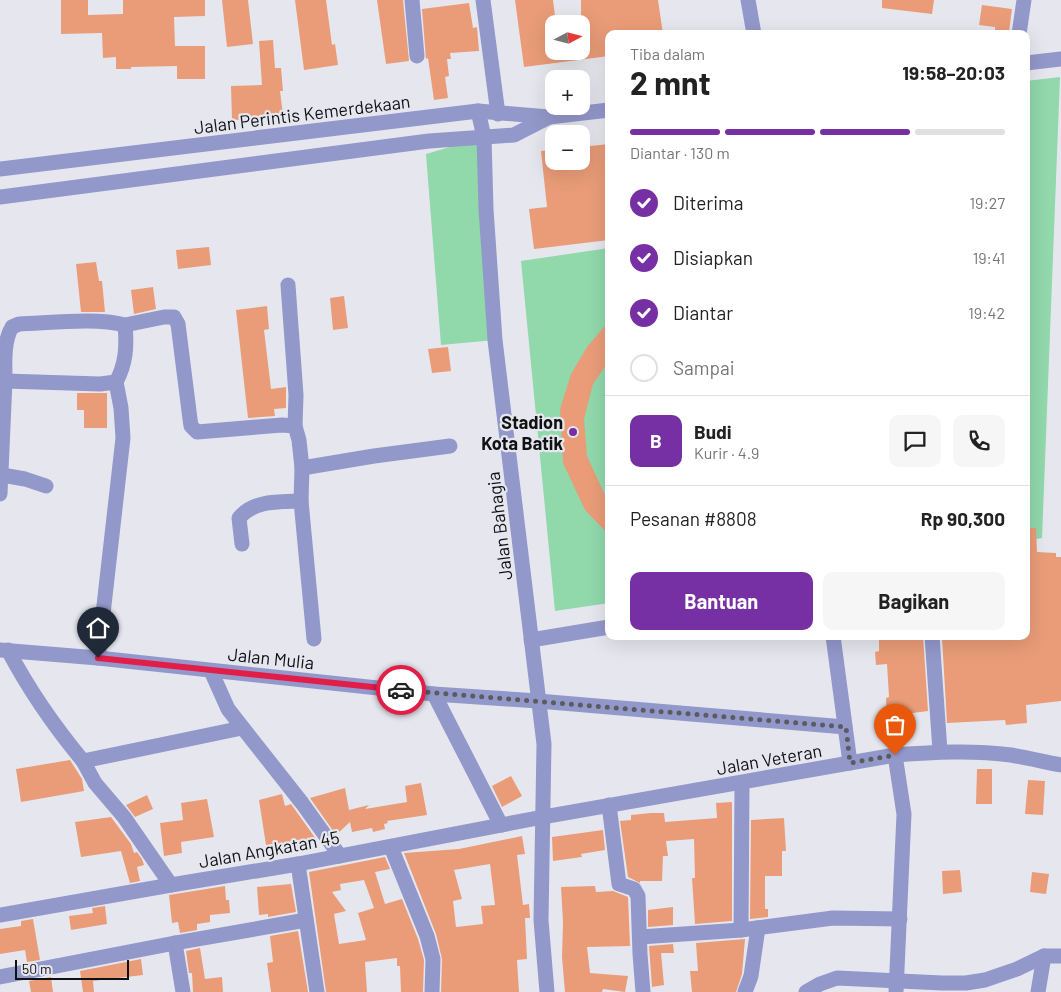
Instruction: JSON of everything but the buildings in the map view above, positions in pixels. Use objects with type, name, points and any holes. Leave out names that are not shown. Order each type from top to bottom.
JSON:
[{"type":"street","points":[[412,0],[417,56]]},
{"type":"street","points":[[483,0],[498,114]]},
{"type":"street","points":[[748,0],[753,30]]},
{"type":"street","points":[[1020,30],[1024,0]]},
{"type":"street","points":[[1030,63],[1061,59]]},
{"type":"street","name":"Jalan Perintis Kemerdekaan","points":[[0,169],[478,111],[549,117],[605,110]]},
{"type":"street","name":"Jalan Bahagia","points":[[478,111],[484,137],[486,209],[495,340],[544,744],[541,920],[547,992]]},
{"type":"street","points":[[0,197],[429,141],[514,136],[549,117]]},
{"type":"street","points":[[288,285],[296,395],[295,426],[299,440],[302,468],[301,500],[314,640]]},
{"type":"street","points":[[0,494],[2,475],[2,381],[6,345],[8,333],[12,327],[19,324],[113,322],[124,325],[164,317],[174,317],[178,324],[191,426],[197,432],[282,425],[295,426]]},
{"type":"street","points":[[98,658],[123,438],[121,408],[116,382],[123,370],[126,352],[124,325]]},
{"type":"street","points":[[2,381],[100,384],[116,382]]},
{"type":"street","points":[[302,468],[450,446]]},
{"type":"street","points":[[2,475],[46,486]]},
{"type":"street","points":[[242,544],[239,518],[245,511],[258,504],[301,500]]},
{"type":"street","points":[[531,640],[605,628]]},
{"type":"street","points":[[834,640],[850,763]]},
{"type":"street","points":[[932,640],[940,752]]},
{"type":"street","points":[[4,650],[40,706],[61,735],[83,760],[96,783],[124,817],[171,884]]},
{"type":"street","name":"Jalan Mulia","points":[[4,650],[98,658],[434,694],[846,727]]},
{"type":"street","points":[[211,671],[228,708],[302,803],[340,856]]},
{"type":"street","points":[[434,694],[501,825]]},
{"type":"street","points":[[83,760],[242,728]]},
{"type":"street","name":"Jalan Veteran","points":[[543,817],[895,755],[940,752],[1010,755],[1061,765]]},
{"type":"street","points":[[895,755],[904,814],[896,987]]},
{"type":"street","points":[[741,930],[742,783]]},
{"type":"street","points":[[609,805],[619,884],[629,886],[637,891],[638,896],[643,992]]},
{"type":"street","name":"Jalan Angkatan 45","points":[[0,915],[171,884],[298,864],[543,817]]},
{"type":"street","points":[[390,847],[427,936],[433,959],[432,992]]},
{"type":"street","points":[[298,864],[316,992]]},
{"type":"street","points":[[640,937],[741,930],[833,918],[900,919]]},
{"type":"street","points":[[0,977],[306,920]]},
{"type":"street","points":[[745,992],[751,976],[758,928]]},
{"type":"street","points":[[175,943],[183,992]]},
{"type":"street","points":[[1038,992],[1044,956]]},
{"type":"street","points":[[806,992],[820,984],[837,978],[896,987],[966,983],[985,980],[1017,969],[1044,956],[1061,956]]},
{"type":"green space","points":[[1060,77],[1042,538],[1030,540],[1030,81]]},
{"type":"green space","points":[[484,137],[495,340],[441,345],[426,154]]},
{"type":"green space","name":"Stadion Kota Batik","points":[[605,249],[605,604],[555,611],[521,261]]},
{"type":"way so far","points":[[401,690],[846,727],[850,763],[895,755]]},
{"type":"place","name":"Stadion Kota Batik","points":[[573,432]]},
{"type":"route","points":[[98,658],[401,690]]}]
